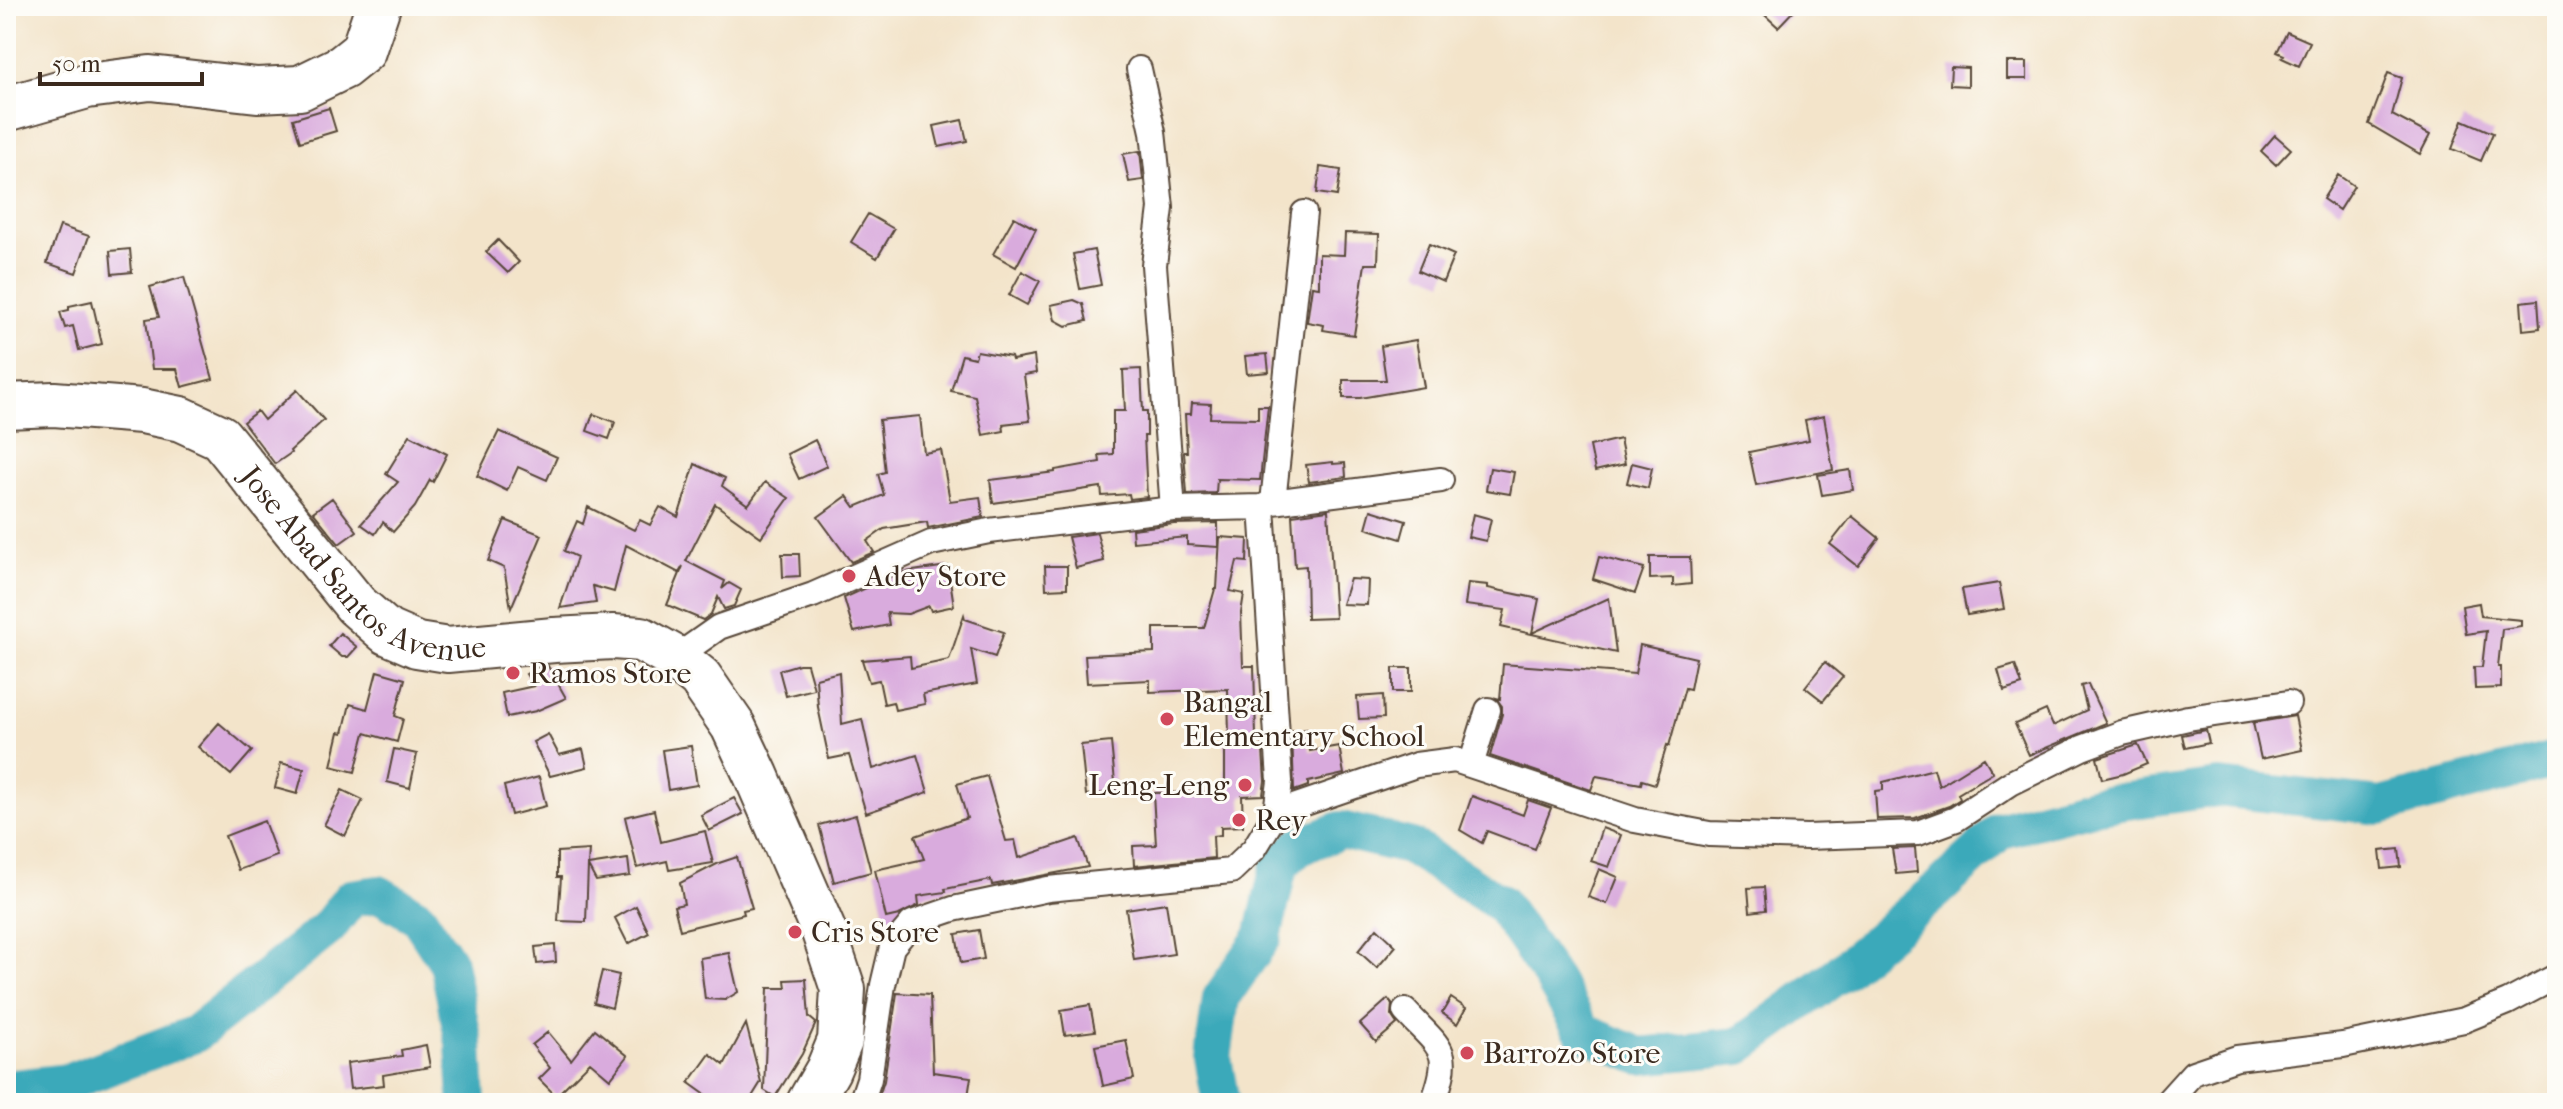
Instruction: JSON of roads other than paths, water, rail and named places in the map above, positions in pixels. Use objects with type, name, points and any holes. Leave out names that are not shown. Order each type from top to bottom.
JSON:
[{"type":"highway","points":[[6,109],[87,86],[150,78],[257,90],[300,88],[343,67],[363,51],[378,6]]},
{"type":"highway","name":"Jose Abad Santos Avenue","points":[[6,406],[54,404],[142,411],[181,419],[220,437],[356,605],[387,632],[417,645],[448,650],[613,637],[641,639],[675,658],[700,678],[733,726],[824,932],[843,989],[840,1041],[809,1103]]},
{"type":"street","points":[[1139,69],[1153,132],[1161,208],[1154,265],[1173,509]]},
{"type":"street","points":[[861,1103],[869,1079],[892,947],[912,923],[953,909],[1048,889],[1231,871],[1254,849],[1276,813],[1280,781],[1267,504],[1304,213]]},
{"type":"street","points":[[675,658],[719,627],[813,595],[931,543],[989,531],[1173,509],[1267,504],[1441,480]]},
{"type":"street","points":[[1276,813],[1416,765],[1455,760],[1635,820],[1709,834],[1807,837],[1918,833],[1956,819],[2011,783],[2082,748],[2122,733],[2174,721],[2288,703]]},
{"type":"street","points":[[1471,765],[1488,710]]},
{"type":"street","points":[[2166,1103],[2193,1073],[2237,1058],[2343,1045],[2464,1020],[2508,1002],[2557,976]]},
{"type":"street","points":[[1405,1011],[1442,1052],[1445,1062],[1443,1074],[1433,1103]]},
{"type":"waterway","points":[[1221,1103],[1213,1058],[1221,998],[1263,937],[1279,866],[1298,847],[1341,830],[1412,847],[1501,904],[1551,976],[1583,1032],[1640,1056],[1740,1046],[1840,973],[2001,830],[2092,806],[2218,788],[2380,806],[2557,759]]},
{"type":"waterway","points":[[6,1089],[69,1082],[195,1034],[328,928],[351,898],[379,894],[418,917],[448,963],[464,1043],[467,1103]]},
{"type":"place","name":"Adey Store","points":[[849,576]]},
{"type":"place","name":"Ramos Store","points":[[513,673]]},
{"type":"place","name":"Bangal Elementary School","points":[[1167,719]]},
{"type":"place","name":"Leng-Leng","points":[[1245,785]]},
{"type":"place","name":"Rey","points":[[1239,820]]},
{"type":"place","name":"Cris Store","points":[[795,932]]},
{"type":"place","name":"Barrozo Store","points":[[1467,1053]]}]
